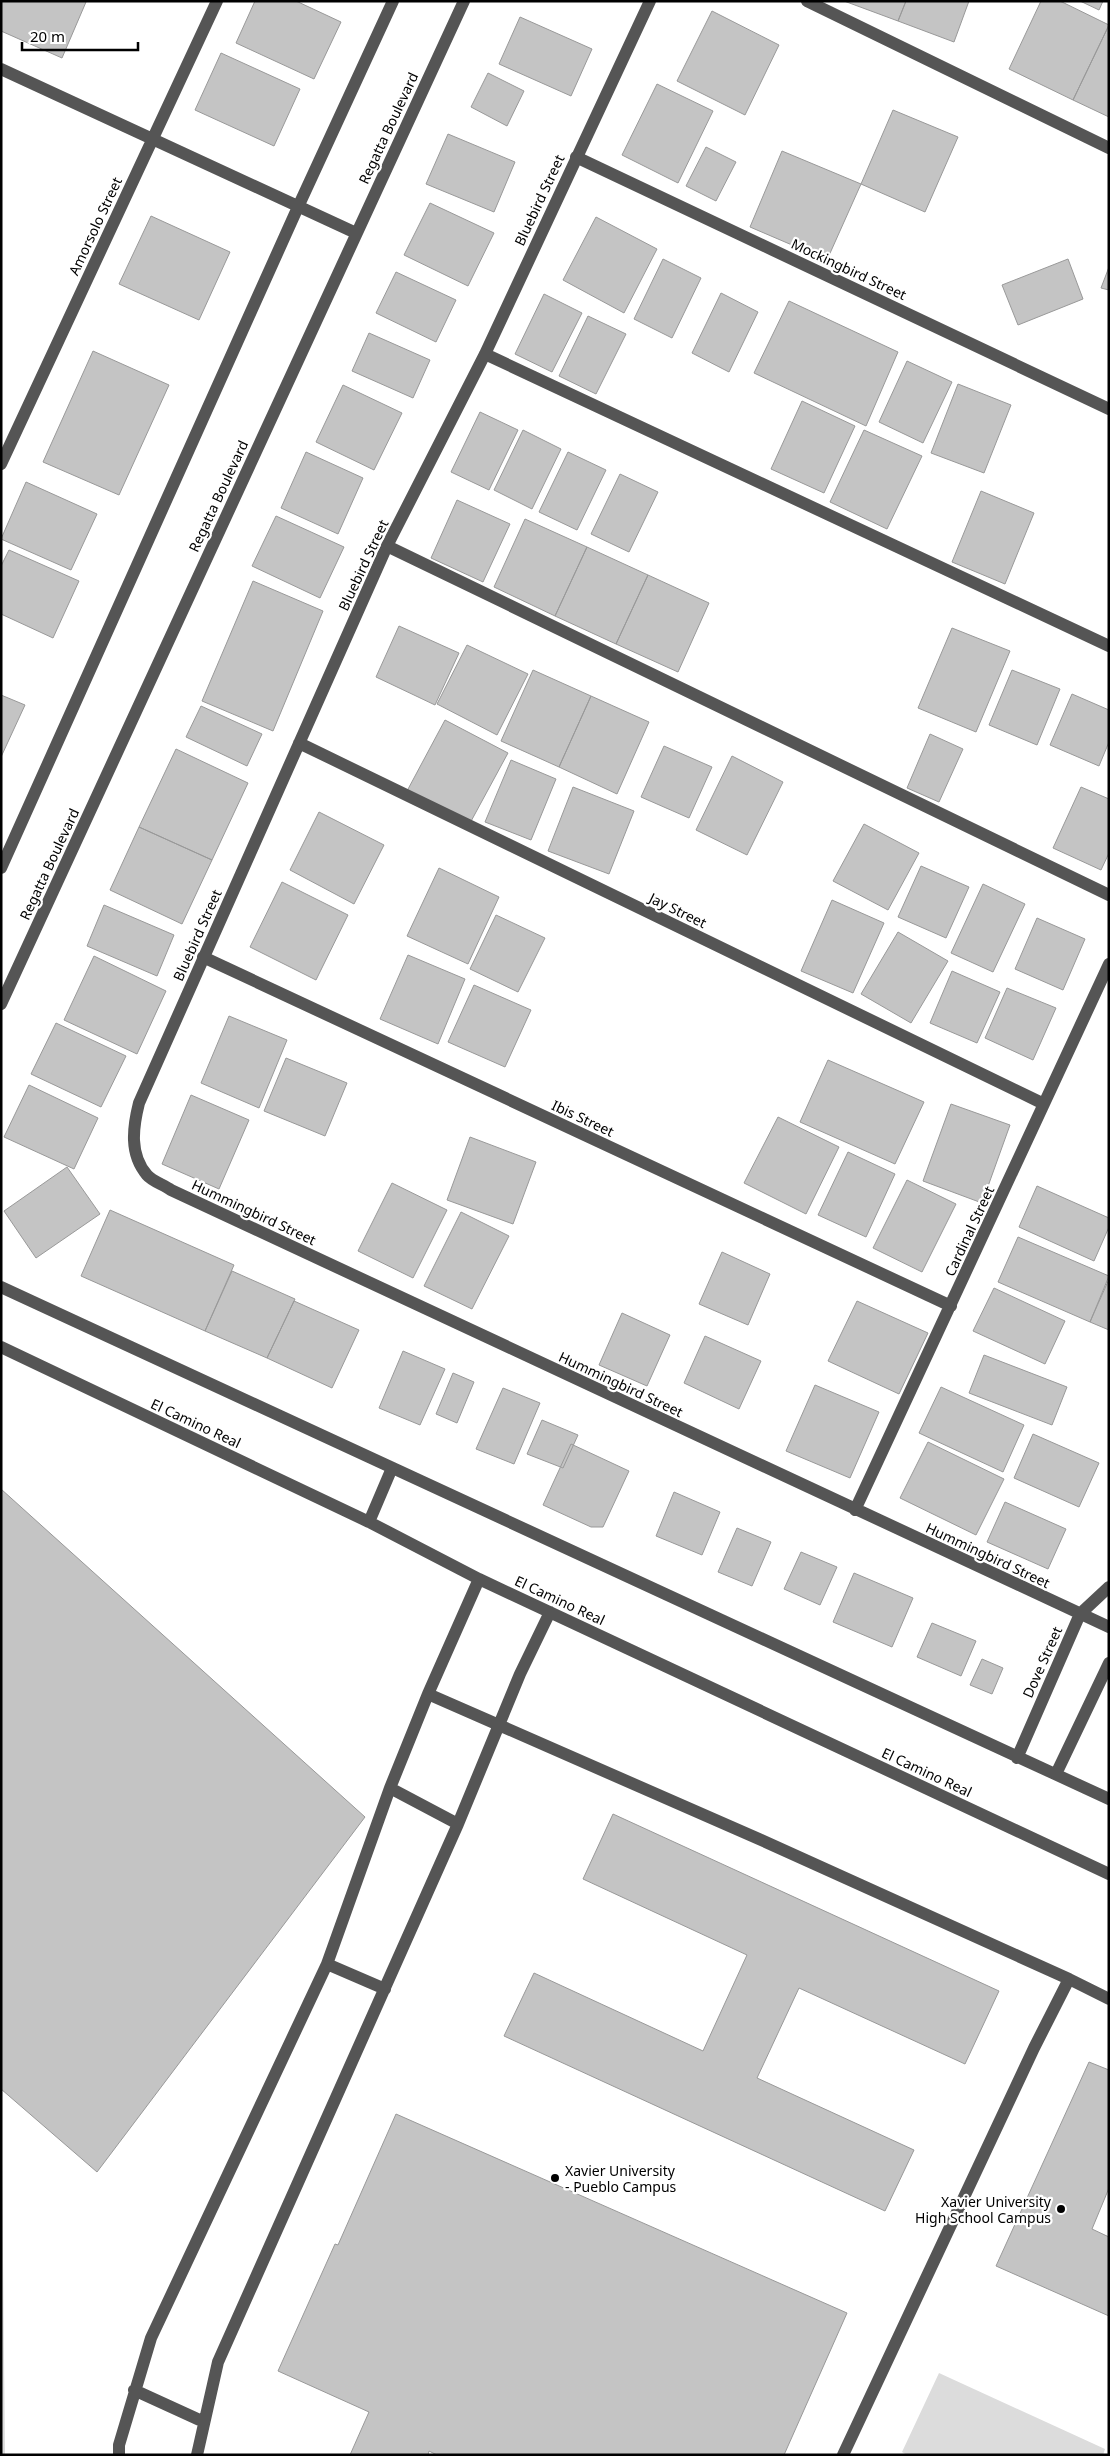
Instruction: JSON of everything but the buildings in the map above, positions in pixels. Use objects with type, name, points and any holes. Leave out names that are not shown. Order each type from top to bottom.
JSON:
[{"type":"street","name":"Amorsolo Street","points":[[1,464],[217,1]]},
{"type":"street","points":[[1,868],[298,207],[393,1]]},
{"type":"street","name":"Regatta Boulevard","points":[[1,1004],[464,1]]},
{"type":"street","name":"Bluebird Street","points":[[135,1152],[132,1128],[138,1103],[203,957],[387,546],[484,354],[650,1]]},
{"type":"street","points":[[807,1],[1109,148]]},
{"type":"street","points":[[1,69],[356,233]]},
{"type":"street","name":"Mockingbird Street","points":[[576,156],[1109,409]]},
{"type":"street","points":[[484,354],[1109,646]]},
{"type":"street","points":[[387,546],[1109,895]]},
{"type":"street","name":"Jay Street","points":[[299,744],[1044,1104]]},
{"type":"street","name":"Ibis Street","points":[[203,957],[951,1306]]},
{"type":"street","name":"Cardinal Street","points":[[855,1510],[1109,964]]},
{"type":"street","name":"Hummingbird Street","points":[[135,1152],[147,1175],[171,1190],[1109,1627]]},
{"type":"street","points":[[1,1287],[1109,1799]]},
{"type":"street","name":"El Camino Real","points":[[1,1348],[369,1522],[479,1579],[1109,1874]]},
{"type":"street","points":[[369,1522],[392,1468]]},
{"type":"street","points":[[118,2455],[134,2390],[151,2338],[327,1964],[390,1788],[428,1694],[479,1579]]},
{"type":"street","name":"Dove Street","points":[[1017,1758],[1080,1614],[1109,1588]]},
{"type":"street","points":[[197,2455],[218,2362],[458,1824],[520,1674],[550,1612]]},
{"type":"street","points":[[1056,1774],[1109,1663]]},
{"type":"street","points":[[428,1694],[759,1839],[1069,1979],[1109,1999]]},
{"type":"street","points":[[390,1788],[458,1824]]},
{"type":"street","points":[[327,1964],[385,1989]]},
{"type":"street","points":[[843,2455],[1069,1979]]},
{"type":"street","points":[[134,2390],[204,2422]]},
{"type":"shaded area","points":[[2,2160],[5,2455],[1,2455]]},
{"type":"shaded area","points":[[939,2373],[1105,2449],[1103,2455],[907,2455],[902,2452]]},
{"type":"place","name":"Xavier University - Pueblo Campus","points":[[555,2178]]},
{"type":"place","name":"Xavier University High School Campus","points":[[1061,2209]]}]
